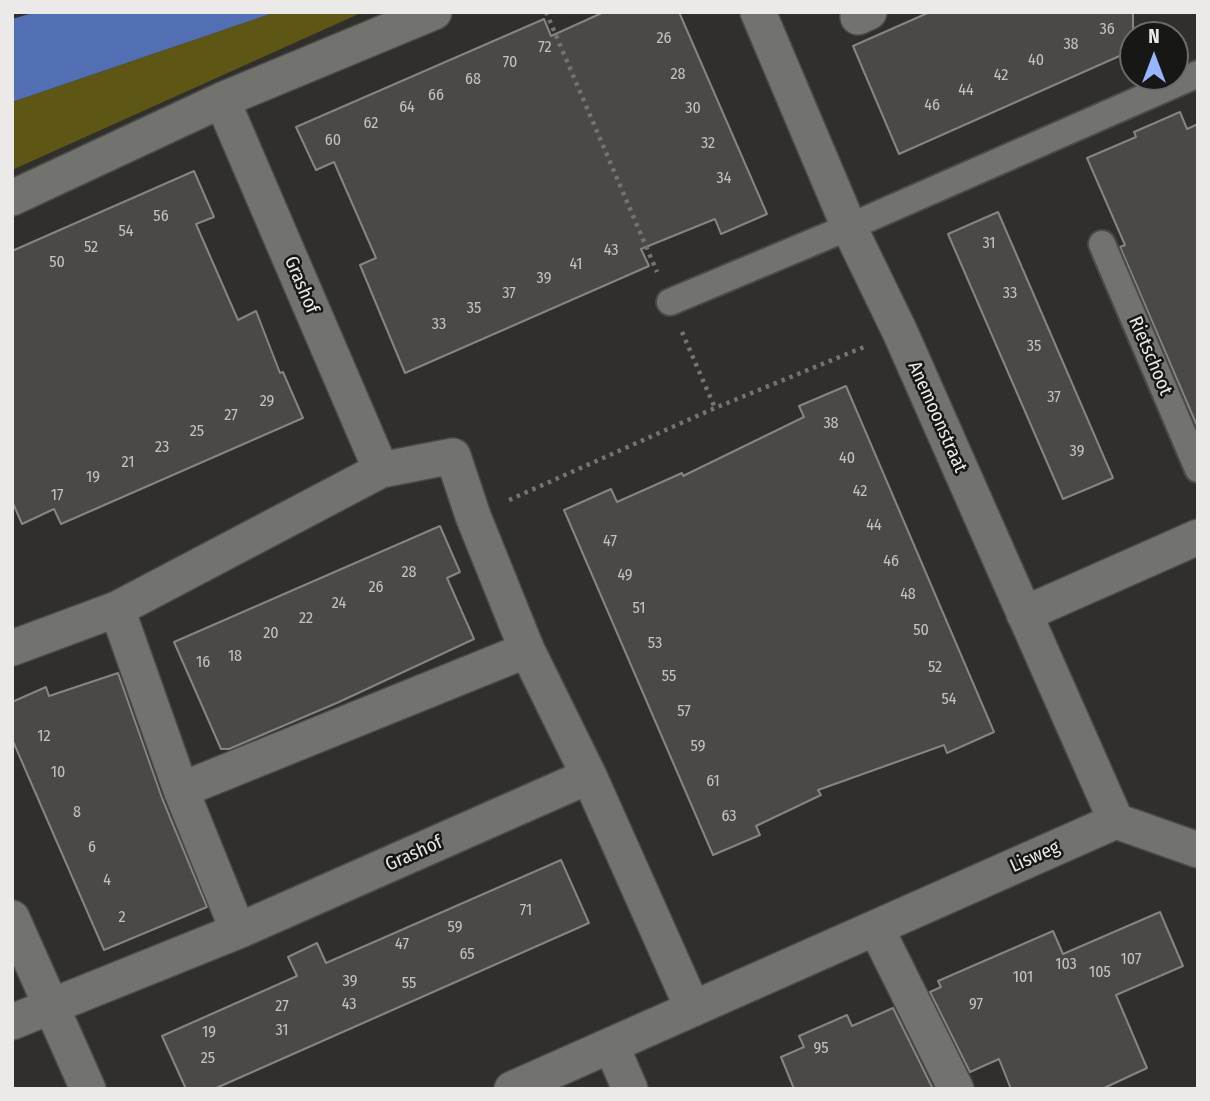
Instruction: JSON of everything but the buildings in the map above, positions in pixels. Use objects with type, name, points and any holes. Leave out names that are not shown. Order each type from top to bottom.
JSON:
[{"type":"street","points":[[12,198],[222,100],[434,12]]},
{"type":"street","name":"Anemoonstraat","points":[[758,12],[849,227],[900,332],[1116,821]]},
{"type":"street","points":[[670,302],[849,227],[1198,74]]},
{"type":"street","name":"Grashof","points":[[222,100],[381,470]]},
{"type":"street","name":"Rietschoot","points":[[1102,244],[1198,469]]},
{"type":"street","points":[[12,649],[117,609],[381,470],[453,456],[473,516],[527,650],[589,776],[693,1009]]},
{"type":"street","points":[[1024,614],[1198,537]]},
{"type":"street","points":[[117,609],[181,790],[238,931]]},
{"type":"street","points":[[181,790],[527,650]]},
{"type":"street","name":"Grashof","points":[[12,1022],[238,931],[589,776]]},
{"type":"street","points":[[1116,821],[1198,850]]},
{"type":"street","name":"Lisweg","points":[[512,1089],[1116,821]]},
{"type":"street","points":[[12,918],[88,1089]]},
{"type":"street","points":[[876,928],[956,1089]]},
{"type":"street","points":[[611,1045],[630,1089]]},
{"type":"path","points":[[546,12],[715,408]]},
{"type":"path","points":[[473,516],[715,408],[900,332]]},
{"type":"shaded area","points":[[276,12],[363,12],[12,170],[12,102]]},
{"type":"water","points":[[36,12],[276,12],[12,102],[12,19]]}]
